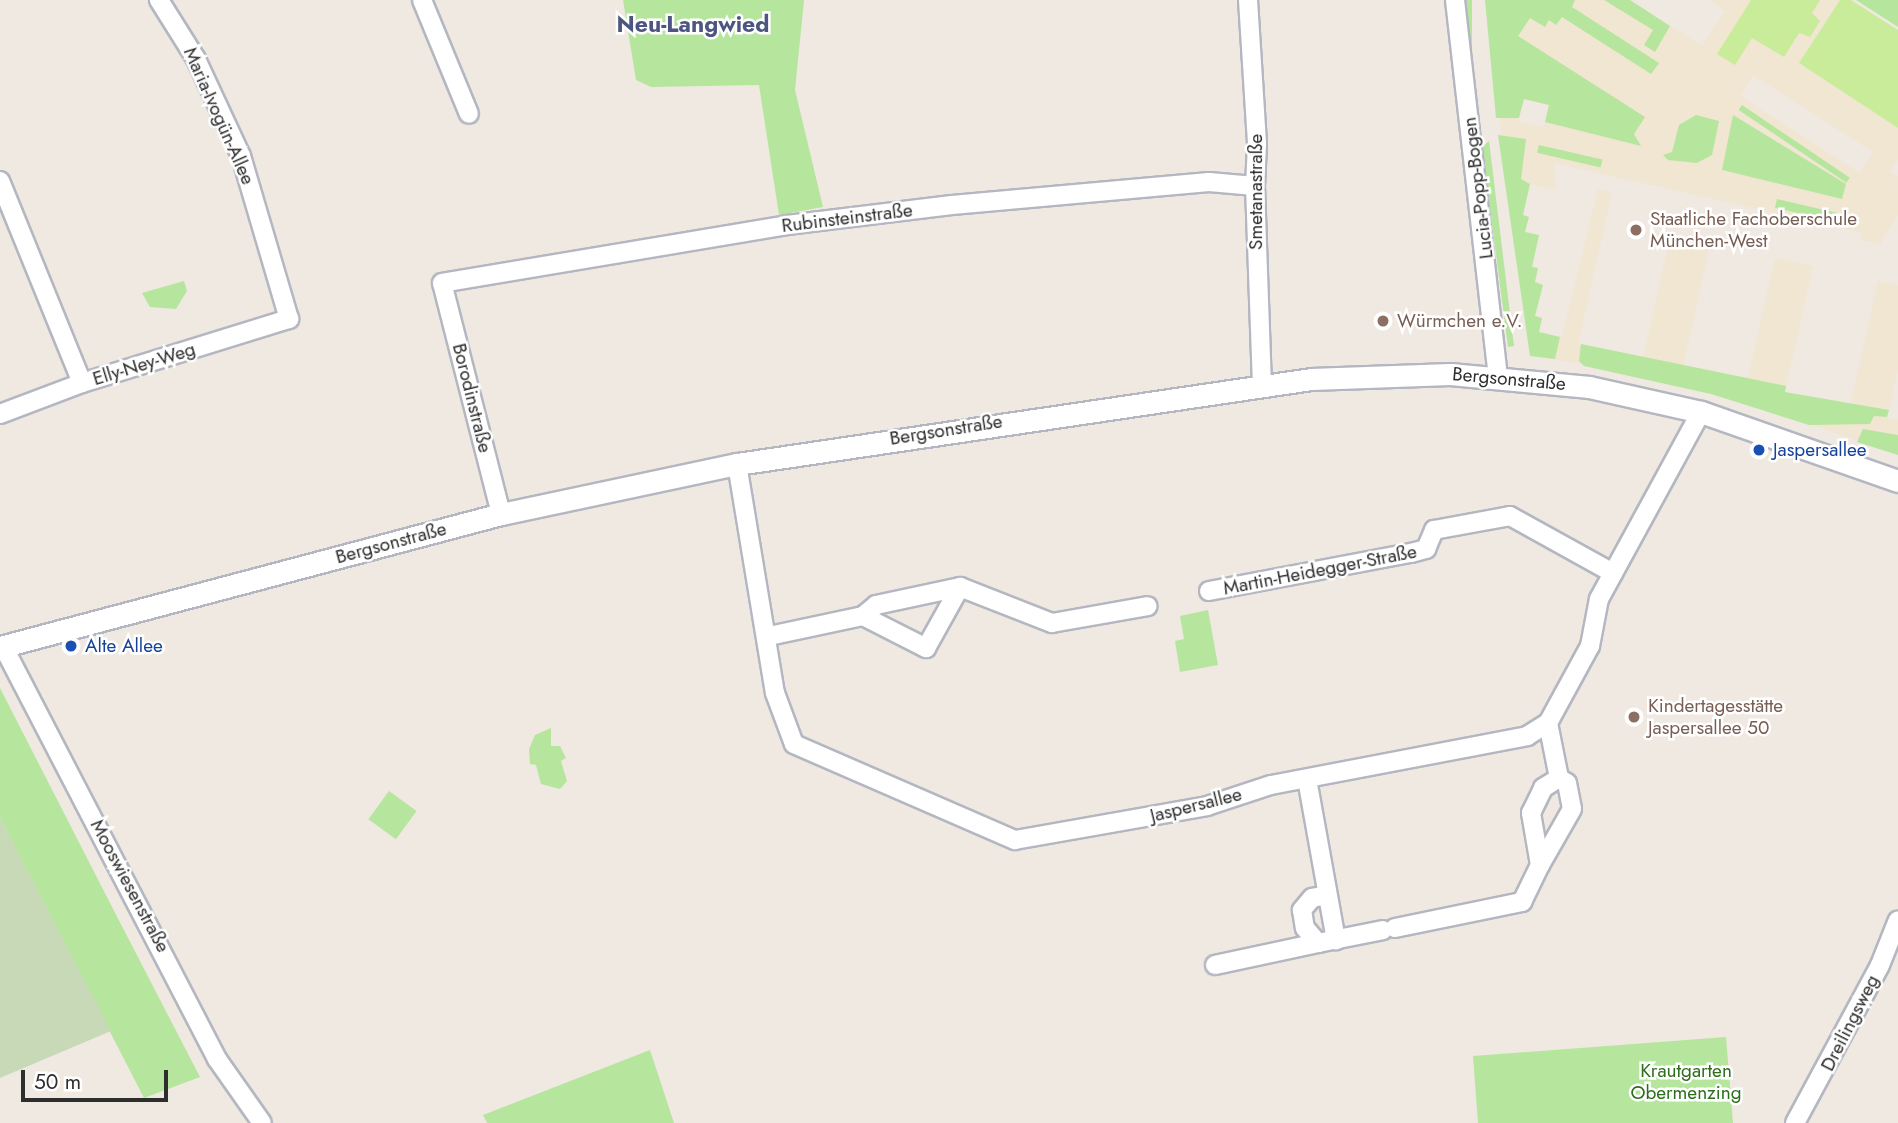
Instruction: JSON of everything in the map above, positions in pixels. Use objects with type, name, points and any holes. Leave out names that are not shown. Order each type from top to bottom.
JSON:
[{"type":"street","name":"Maria-Ivogün-Allee","points":[[159,0],[196,60],[241,156],[289,319]]},
{"type":"street","points":[[422,0],[469,114]]},
{"type":"street","name":"Smetanastraße","points":[[1248,0],[1257,144],[1255,186],[1262,384]]},
{"type":"street","name":"Lucia-Popp-Bogen","points":[[1455,0],[1498,376]]},
{"type":"street","points":[[0,181],[82,383]]},
{"type":"street","name":"Rubinsteinstraße","points":[[442,283],[787,225],[952,205],[1168,185],[1255,186]]},
{"type":"street","name":"Borodinstraße","points":[[442,283],[501,514]]},
{"type":"street","name":"Elly-Ney-Weg","points":[[0,414],[82,383],[289,319]]},
{"type":"street","name":"Bergsonstraße","points":[[1,644],[501,514],[737,464],[1262,384],[1382,374],[1498,376],[1601,389],[1701,412],[1898,481]]},
{"type":"street","points":[[1215,965],[1522,902],[1572,809],[1567,783],[1559,778],[1548,723],[1590,646],[1599,600],[1701,412]]},
{"type":"street","name":"Jaspersallee","points":[[737,464],[769,636],[775,693],[794,744],[1015,840],[1207,806],[1271,785],[1527,736],[1548,723]]},
{"type":"street","name":"Martin-Heidegger-Straße","points":[[1209,591],[1411,553],[1426,549],[1434,530],[1510,516],[1613,573]]},
{"type":"street","points":[[863,617],[926,648],[960,587]]},
{"type":"street","points":[[769,636],[863,617],[876,605],[960,587],[1052,623],[1148,606]]},
{"type":"street","name":"Mooswiesenstraße","points":[[1,644],[217,1059],[262,1123]]},
{"type":"street","points":[[1540,865],[1531,813],[1543,788],[1559,778]]},
{"type":"street","points":[[1307,779],[1327,895],[1327,941]]},
{"type":"street","points":[[1327,895],[1312,898],[1302,910],[1305,929],[1327,941]]},
{"type":"street","name":"Dreilingsweg","points":[[1795,1123],[1880,965],[1898,920]]},
{"type":"shaded area","points":[[1485,0],[1630,0],[1702,46],[1725,11],[1709,0],[1751,0],[1729,35],[1752,37],[1783,57],[1820,0],[1840,0],[1799,63],[1898,128],[1898,160],[1890,172],[1898,177],[1898,215],[1880,244],[1861,240],[1862,233],[1554,163],[1556,190],[1530,184],[1523,215],[1529,217],[1525,232],[1539,235],[1532,267],[1538,268],[1535,282],[1543,285],[1535,316],[1542,318],[1539,332],[1562,337],[1598,189],[1612,192],[1578,344],[1643,358],[1671,235],[1710,244],[1683,367],[1747,381],[1775,258],[1813,266],[1785,392],[1850,407],[1878,281],[1898,285],[1898,370],[1887,417],[1898,420],[1898,448],[1862,442],[1741,400],[1613,368],[1530,356]],"holes":[[[1753,75],[1873,152],[1860,173],[1740,96]],[[1523,99],[1549,105],[1544,127],[1518,121]]]},
{"type":"green space","points":[[623,0],[804,0],[795,90],[823,207],[779,215],[759,85],[651,87],[636,80]]},
{"type":"green space","points":[[1465,0],[1472,0],[1472,115],[1465,115]]},
{"type":"green space","points":[[1485,0],[1575,0],[1572,7],[1659,63],[1651,74],[1562,17],[1556,25],[1549,20],[1545,27],[1530,18],[1518,36],[1645,117],[1634,134],[1641,146],[1545,122],[1549,105],[1524,99],[1519,118],[1496,118]]},
{"type":"green space","points":[[1604,0],[1630,0],[1670,26],[1655,52],[1644,45],[1653,30]]},
{"type":"green space","points":[[1751,0],[1820,0],[1812,13],[1820,21],[1810,37],[1799,33],[1784,57],[1752,38],[1735,65],[1717,54]]},
{"type":"green space","points":[[1840,0],[1851,0],[1898,30],[1898,128],[1799,63]]},
{"type":"green space","points":[[1856,0],[1898,0],[1898,27]]},
{"type":"green space","points":[[1742,105],[1850,178],[1846,183],[1739,110]]},
{"type":"green space","points":[[1696,115],[1719,121],[1712,155],[1697,163],[1668,160],[1663,155],[1672,152],[1679,125]]},
{"type":"green space","points":[[1733,115],[1846,184],[1842,199],[1722,170]]},
{"type":"green space","points":[[1498,135],[1526,139],[1521,179],[1530,184],[1523,215],[1529,217],[1525,232],[1539,235],[1532,267],[1538,268],[1535,282],[1543,285],[1535,316],[1542,318],[1539,332],[1560,337],[1555,359],[1530,356]]},
{"type":"green space","points":[[1489,141],[1514,346],[1508,347],[1482,147]]},
{"type":"green space","points":[[1539,145],[1602,160],[1601,167],[1537,153]]},
{"type":"green space","points":[[1777,199],[1838,213],[1836,222],[1775,208]]},
{"type":"green space","points":[[184,281],[187,291],[176,309],[150,307],[142,293]]},
{"type":"green space","points":[[1581,344],[1786,386],[1785,392],[1889,410],[1887,417],[1874,416],[1870,424],[1809,425],[1711,394],[1584,366],[1579,361]]},
{"type":"green space","points":[[1863,429],[1898,435],[1898,455],[1857,442]]},
{"type":"green space","points":[[1208,610],[1218,665],[1180,672],[1175,641],[1184,639],[1180,616]]},
{"type":"green space","points":[[0,688],[200,1077],[144,1098],[0,818]]},
{"type":"green space","points":[[551,728],[551,746],[560,746],[566,758],[561,761],[567,781],[560,789],[541,784],[536,765],[530,764],[529,749],[535,735]]},
{"type":"green space","points":[[389,791],[417,811],[396,839],[368,819]]},
{"type":"green space","points":[[0,818],[111,1031],[0,1078]]},
{"type":"green space","name":"Krautgarten Obermenzing","points":[[1726,1037],[1733,1123],[1478,1123],[1473,1056]]},
{"type":"green space","points":[[650,1050],[674,1123],[487,1123],[483,1115]]},
{"type":"place","name":"Staatliche Fachoberschule München-West","points":[[1636,230]]},
{"type":"place","name":"Würmchen e.V.","points":[[1383,321]]},
{"type":"place","name":"Jaspersallee","points":[[1759,450]]},
{"type":"place","name":"Alte Allee","points":[[71,646]]},
{"type":"place","name":"Kindertagesstätte Jaspersallee 50","points":[[1634,717]]},
{"type":"district","name":"Neu-Langwied","points":[[693,24]]}]
